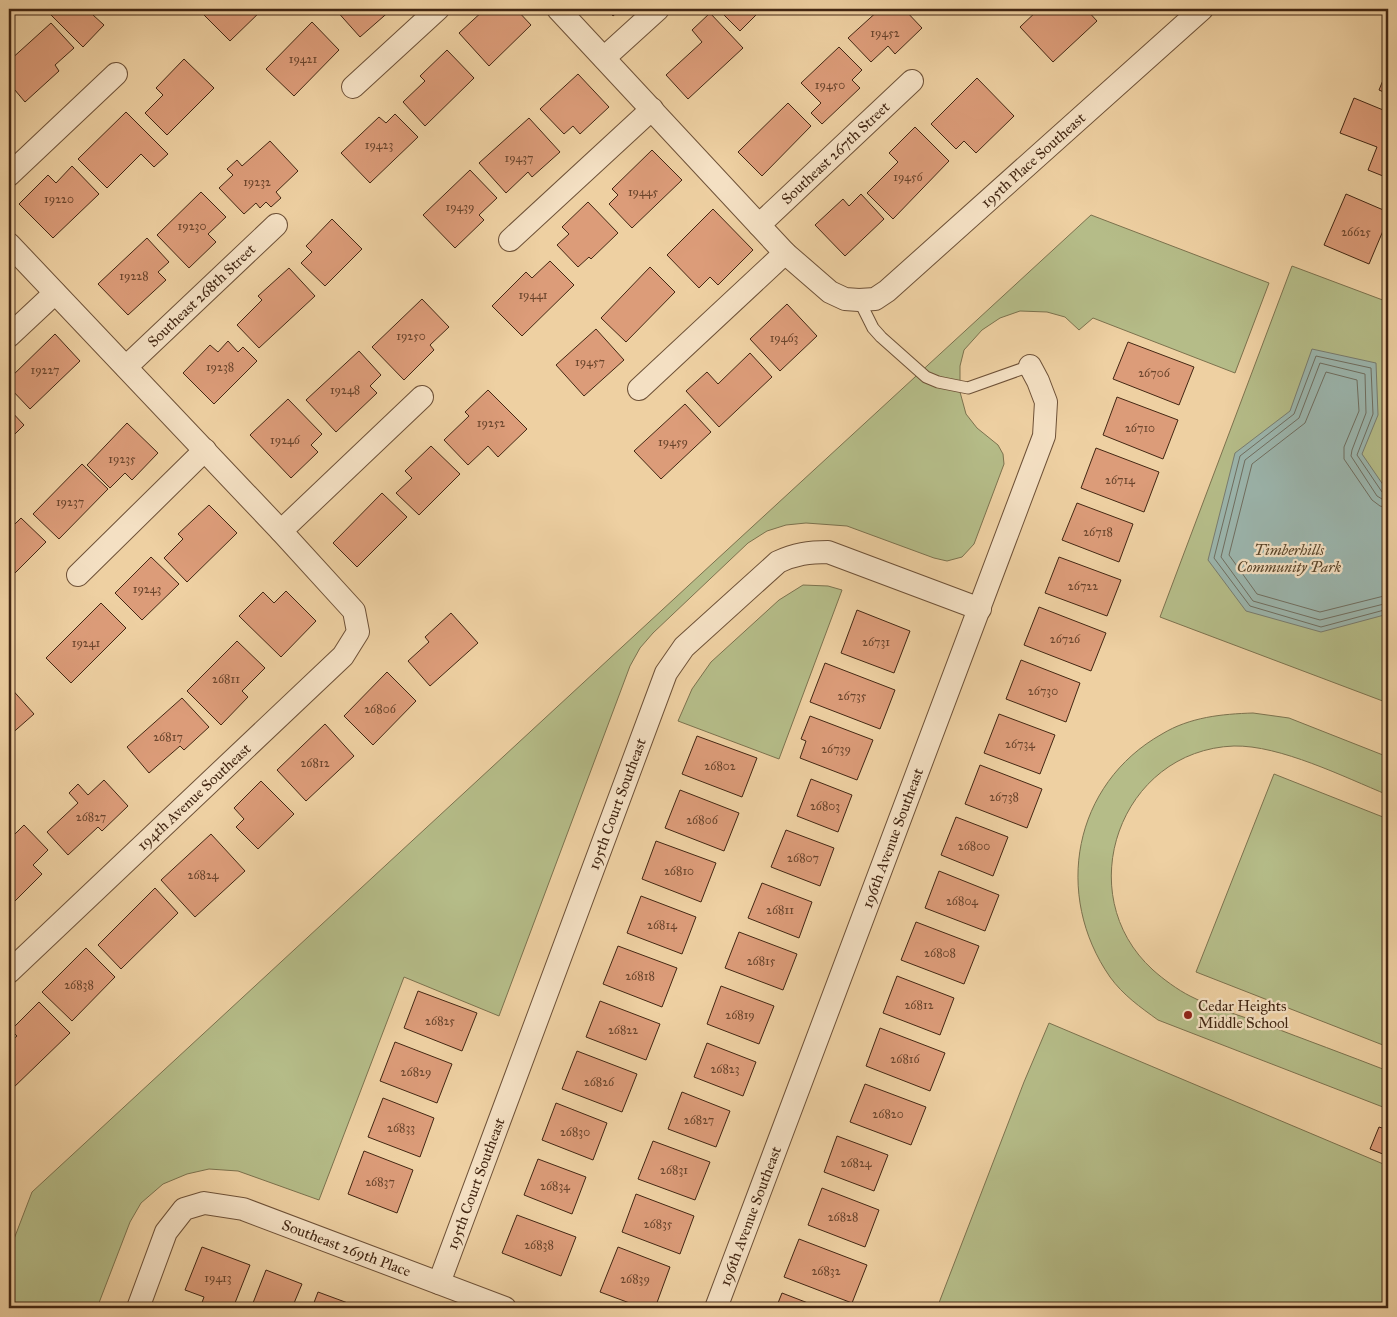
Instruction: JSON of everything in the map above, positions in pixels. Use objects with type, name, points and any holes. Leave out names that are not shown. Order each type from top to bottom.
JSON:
[{"type":"street","points":[[353,87],[438,9]]},
{"type":"street","points":[[558,9],[786,253],[830,292],[845,299],[859,300]]},
{"type":"street","points":[[604,58],[658,9]]},
{"type":"street","name":"195th Place Southeast","points":[[859,300],[876,299],[887,291],[1202,9]]},
{"type":"street","points":[[9,175],[116,74]]},
{"type":"street","name":"Southeast 267th Street","points":[[759,226],[912,80]]},
{"type":"street","points":[[510,240],[652,110]]},
{"type":"street","name":"Southeast 268th Street","points":[[126,367],[276,225]]},
{"type":"street","points":[[9,244],[281,530],[422,397]]},
{"type":"street","points":[[639,389],[786,253]]},
{"type":"street","points":[[9,336],[55,293]]},
{"type":"street","name":"196th Avenue Southeast","points":[[716,1308],[1044,436],[1046,402],[1030,366]]},
{"type":"street","points":[[78,575],[205,450]]},
{"type":"street","name":"194th Avenue Southeast","points":[[9,972],[343,656],[358,632],[354,612],[281,530]]},
{"type":"street","name":"195th Court Southeast","points":[[439,1283],[664,680],[684,647],[778,562],[792,555],[810,552],[828,552],[980,609]]},
{"type":"street","name":"Southeast 269th Place","points":[[138,1308],[166,1232],[184,1209],[204,1203],[243,1209],[506,1308]]},
{"type":"lane","points":[[859,300],[873,328],[881,337],[926,376],[938,382],[968,388],[1030,366]]},
{"type":"green space","points":[[1091,215],[1269,283],[1235,373],[1093,318],[1079,330],[1065,317],[1047,312],[1020,311],[1000,318],[982,330],[964,350],[960,366],[960,392],[966,414],[977,428],[998,445],[1003,454],[1004,464],[974,544],[962,557],[947,561],[847,526],[806,523],[786,525],[767,531],[748,543],[653,633],[640,648],[630,666],[499,1016],[404,977],[319,1200],[238,1171],[209,1169],[187,1174],[163,1184],[141,1203],[130,1222],[97,1308],[9,1308],[9,1252],[32,1192]]},
{"type":"green space","name":"Timberhills Community Park","points":[[1292,266],[1388,302],[1388,703],[1160,617]]},
{"type":"green space","points":[[803,585],[828,586],[842,590],[779,759],[678,721],[692,689],[711,662],[779,600]]},
{"type":"green space","points":[[1253,713],[1289,718],[1388,757],[1388,795],[1312,763],[1271,751],[1234,746],[1194,754],[1161,772],[1136,799],[1119,831],[1112,867],[1114,904],[1128,939],[1153,970],[1166,981],[1185,994],[1207,1004],[1388,1071],[1388,1109],[1158,1020],[1120,989],[1110,977],[1092,945],[1082,911],[1078,877],[1081,844],[1091,811],[1108,782],[1132,755],[1173,728],[1195,720],[1230,714]]},
{"type":"green space","points":[[1274,774],[1388,819],[1388,1047],[1196,972]]},
{"type":"green space","points":[[1049,1023],[1388,1166],[1388,1308],[937,1308],[1024,1082]]},
{"type":"water","points":[[1312,349],[1376,363],[1378,415],[1362,454],[1388,492],[1388,614],[1321,632],[1246,611],[1208,560],[1235,453],[1290,411]]},
{"type":"building","points":[[50,9],[99,9],[93,15],[104,25],[83,47],[47,11]]},
{"type":"building","points":[[204,9],[263,9],[230,41],[201,12]]},
{"type":"building","points":[[335,9],[392,9],[360,37]]},
{"type":"building","points":[[485,9],[516,9],[531,25],[489,66],[459,33]]},
{"type":"building","points":[[607,9],[621,9],[613,16]]},
{"type":"building","points":[[718,9],[762,9],[740,31]]},
{"type":"building","points":[[880,9],[904,9],[922,28],[895,54],[888,46],[871,62],[848,38]]},
{"type":"building","points":[[1039,9],[1086,9],[1097,21],[1053,62],[1020,27]]},
{"type":"building","points":[[710,13],[743,48],[688,99],[666,75],[702,42],[692,30]]},
{"type":"building","points":[[312,22],[339,50],[294,96],[266,69]]},
{"type":"building","points":[[51,23],[74,48],[55,65],[59,71],[25,102],[9,83],[9,61]]},
{"type":"building","points":[[839,47],[862,70],[852,80],[860,88],[822,124],[811,113],[821,103],[801,83]]},
{"type":"building","points":[[447,50],[474,78],[425,126],[403,102],[425,81],[420,76]]},
{"type":"building","points":[[184,59],[214,88],[167,135],[145,113],[163,95],[156,88]]},
{"type":"building","points":[[1388,68],[1388,94],[1379,90]]},
{"type":"building","points":[[578,74],[609,107],[580,134],[573,126],[564,134],[540,109]]},
{"type":"building","points":[[977,78],[1014,116],[976,153],[964,141],[956,149],[931,124]]},
{"type":"building","points":[[1354,98],[1388,112],[1388,178],[1368,170],[1377,147],[1340,133]]},
{"type":"building","points":[[9,100],[14,106],[9,111]]},
{"type":"building","points":[[788,103],[811,126],[762,176],[738,152]]},
{"type":"building","points":[[126,112],[168,154],[154,167],[141,154],[107,188],[78,159]]},
{"type":"building","points":[[395,114],[418,137],[370,183],[341,153],[379,117],[386,123]]},
{"type":"building","points":[[529,118],[560,152],[532,177],[528,172],[506,193],[479,163]]},
{"type":"building","points":[[915,127],[949,161],[893,219],[867,193],[898,162],[889,153]]},
{"type":"building","points":[[270,141],[298,171],[276,192],[281,198],[271,207],[266,202],[260,208],[256,203],[244,214],[219,188],[233,175],[227,169],[237,160],[242,166]]},
{"type":"building","points":[[652,150],[682,180],[632,228],[609,204],[618,195],[612,189]]},
{"type":"building","points":[[72,166],[99,194],[53,238],[19,204],[48,175],[56,183]]},
{"type":"building","points":[[470,170],[497,198],[479,215],[484,220],[455,248],[423,215]]},
{"type":"building","points":[[201,192],[226,217],[208,234],[216,242],[189,268],[157,235]]},
{"type":"building","points":[[861,194],[884,219],[845,256],[815,225],[843,199],[849,206]]},
{"type":"building","points":[[1346,194],[1388,212],[1388,219],[1369,264],[1324,245]]},
{"type":"building","points":[[588,202],[618,233],[591,259],[589,257],[578,267],[557,245],[569,234],[562,227]]},
{"type":"building","points":[[713,209],[753,250],[718,285],[710,277],[699,288],[667,255]]},
{"type":"building","points":[[332,219],[362,249],[325,286],[301,263],[312,252],[306,246]]},
{"type":"building","points":[[147,238],[169,262],[158,272],[166,280],[128,315],[98,284]]},
{"type":"building","points":[[550,261],[574,285],[522,336],[492,306],[526,272],[532,278]]},
{"type":"building","points":[[650,267],[675,292],[626,342],[601,318]]},
{"type":"building","points":[[289,268],[315,296],[259,348],[237,325],[262,300],[258,296]]},
{"type":"building","points":[[422,299],[449,327],[430,345],[434,350],[404,380],[372,347]]},
{"type":"building","points":[[787,304],[817,336],[780,371],[750,339]]},
{"type":"building","points":[[596,329],[624,360],[584,396],[556,365]]},
{"type":"building","points":[[55,334],[80,361],[30,409],[9,387],[9,379]]},
{"type":"building","points":[[228,341],[238,352],[243,347],[257,361],[214,404],[183,373],[210,345],[218,352]]},
{"type":"building","points":[[1128,342],[1194,367],[1179,405],[1113,379]]},
{"type":"building","points":[[359,351],[381,375],[370,386],[377,393],[336,432],[306,400]]},
{"type":"building","points":[[750,353],[772,377],[719,427],[686,391],[707,372],[718,384]]},
{"type":"building","points":[[488,390],[527,429],[498,457],[488,446],[468,465],[444,440],[469,416],[465,412]]},
{"type":"building","points":[[1117,397],[1178,420],[1163,459],[1103,435]]},
{"type":"building","points":[[288,399],[322,434],[311,445],[318,452],[291,478],[250,435]]},
{"type":"building","points":[[685,404],[711,432],[661,479],[634,451]]},
{"type":"building","points":[[9,409],[24,425],[9,440]]},
{"type":"building","points":[[127,423],[158,453],[132,480],[125,473],[110,488],[87,465]]},
{"type":"building","points":[[431,446],[460,474],[419,515],[396,493],[412,478],[405,471]]},
{"type":"building","points":[[1096,448],[1159,472],[1144,512],[1081,488]]},
{"type":"building","points":[[82,464],[108,489],[59,539],[33,514]]},
{"type":"building","points":[[382,493],[407,517],[357,567],[333,543]]},
{"type":"building","points":[[1077,503],[1133,524],[1119,562],[1062,540]]},
{"type":"building","points":[[209,505],[237,533],[187,582],[164,558],[183,539],[178,534]]},
{"type":"building","points":[[21,518],[46,542],[9,579],[9,530]]},
{"type":"building","points":[[151,557],[179,584],[142,620],[115,593]]},
{"type":"building","points":[[1059,557],[1121,580],[1107,616],[1045,593]]},
{"type":"building","points":[[286,591],[316,621],[281,657],[239,616],[263,592],[274,603]]},
{"type":"building","points":[[101,603],[126,628],[71,683],[46,658]]},
{"type":"building","points":[[1039,607],[1106,633],[1091,671],[1024,645]]},
{"type":"building","points":[[857,610],[910,631],[894,673],[841,653]]},
{"type":"building","points":[[451,613],[478,643],[430,686],[408,661],[429,642],[425,637]]},
{"type":"building","points":[[237,641],[265,668],[242,691],[248,697],[221,725],[187,691]]},
{"type":"building","points":[[1021,660],[1080,683],[1066,722],[1006,699]]},
{"type":"building","points":[[825,663],[895,690],[880,729],[810,702]]},
{"type":"building","points":[[387,672],[416,701],[373,745],[344,716]]},
{"type":"building","points":[[9,686],[34,714],[9,736]]},
{"type":"building","points":[[182,698],[209,727],[184,750],[180,746],[149,773],[127,747]]},
{"type":"building","points":[[999,714],[1055,735],[1040,774],[984,753]]},
{"type":"building","points":[[810,716],[873,740],[857,780],[800,758],[806,741],[801,739]]},
{"type":"building","points":[[325,724],[354,756],[306,801],[277,770]]},
{"type":"building","points":[[697,736],[757,758],[742,797],[682,774]]},
{"type":"building","points":[[980,765],[1042,789],[1027,828],[965,804]]},
{"type":"building","points":[[811,779],[852,795],[838,832],[797,816]]},
{"type":"building","points":[[104,780],[128,806],[102,831],[98,827],[68,855],[47,832],[78,803],[69,793],[78,784],[88,795]]},
{"type":"building","points":[[261,781],[294,814],[258,849],[236,827],[244,819],[234,808]]},
{"type":"building","points":[[680,790],[739,813],[724,851],[665,828]]},
{"type":"building","points":[[956,817],[1008,837],[993,876],[941,855]]},
{"type":"building","points":[[24,825],[48,850],[33,865],[42,874],[13,903],[9,899],[9,840]]},
{"type":"building","points":[[786,830],[834,848],[820,886],[771,867]]},
{"type":"building","points":[[211,834],[245,871],[195,917],[161,880]]},
{"type":"building","points":[[656,841],[716,863],[701,902],[642,879]]},
{"type":"building","points":[[939,871],[999,895],[985,931],[925,908]]},
{"type":"building","points":[[762,883],[812,902],[799,938],[748,918]]},
{"type":"building","points":[[155,888],[178,913],[121,969],[98,945]]},
{"type":"building","points":[[641,896],[696,917],[682,954],[627,933]]},
{"type":"building","points":[[916,922],[979,946],[964,984],[901,960]]},
{"type":"building","points":[[739,932],[797,954],[783,990],[725,968]]},
{"type":"building","points":[[618,946],[677,968],[662,1007],[603,984]]},
{"type":"building","points":[[86,948],[115,977],[72,1021],[42,992]]},
{"type":"building","points":[[897,976],[954,998],[940,1035],[883,1013]]},
{"type":"building","points":[[721,986],[774,1006],[759,1044],[707,1024]]},
{"type":"building","points":[[418,991],[477,1013],[462,1051],[404,1028]]},
{"type":"building","points":[[600,1001],[660,1024],[646,1060],[586,1037]]},
{"type":"building","points":[[39,1002],[70,1033],[12,1089],[9,1086],[9,1043],[17,1036],[11,1030]]},
{"type":"building","points":[[880,1028],[945,1053],[930,1091],[866,1066]]},
{"type":"building","points":[[395,1042],[452,1064],[437,1103],[380,1081]]},
{"type":"building","points":[[707,1043],[756,1062],[743,1096],[694,1077]]},
{"type":"building","points":[[577,1051],[637,1074],[622,1112],[562,1089]]},
{"type":"building","points":[[865,1084],[926,1107],[911,1145],[850,1122]]},
{"type":"building","points":[[682,1092],[730,1111],[716,1147],[668,1129]]},
{"type":"building","points":[[383,1098],[434,1118],[420,1157],[368,1137]]},
{"type":"building","points":[[556,1103],[607,1123],[593,1160],[542,1140]]},
{"type":"building","points":[[1379,1127],[1388,1130],[1388,1156],[1370,1149]]},
{"type":"building","points":[[837,1136],[888,1155],[874,1191],[824,1172]]},
{"type":"building","points":[[653,1141],[710,1162],[695,1200],[638,1179]]},
{"type":"building","points":[[364,1151],[413,1170],[397,1213],[348,1194]]},
{"type":"building","points":[[538,1159],[586,1177],[572,1214],[524,1195]]},
{"type":"building","points":[[822,1188],[879,1210],[865,1247],[808,1225]]},
{"type":"building","points":[[636,1194],[694,1216],[680,1254],[622,1232]]},
{"type":"building","points":[[517,1215],[576,1237],[561,1276],[502,1253]]},
{"type":"building","points":[[799,1239],[867,1265],[852,1303],[784,1277]]},
{"type":"building","points":[[202,1247],[250,1265],[233,1308],[200,1308],[204,1297],[185,1290]]},
{"type":"building","points":[[618,1247],[670,1267],[655,1308],[643,1308],[600,1292]]},
{"type":"building","points":[[266,1270],[302,1284],[292,1308],[251,1308]]},
{"type":"building","points":[[318,1292],[356,1306],[356,1308],[312,1308]]},
{"type":"building","points":[[782,1293],[821,1308],[776,1308]]},
{"type":"place","name":"Cedar Heights Middle School","points":[[1188,1015]]}]
